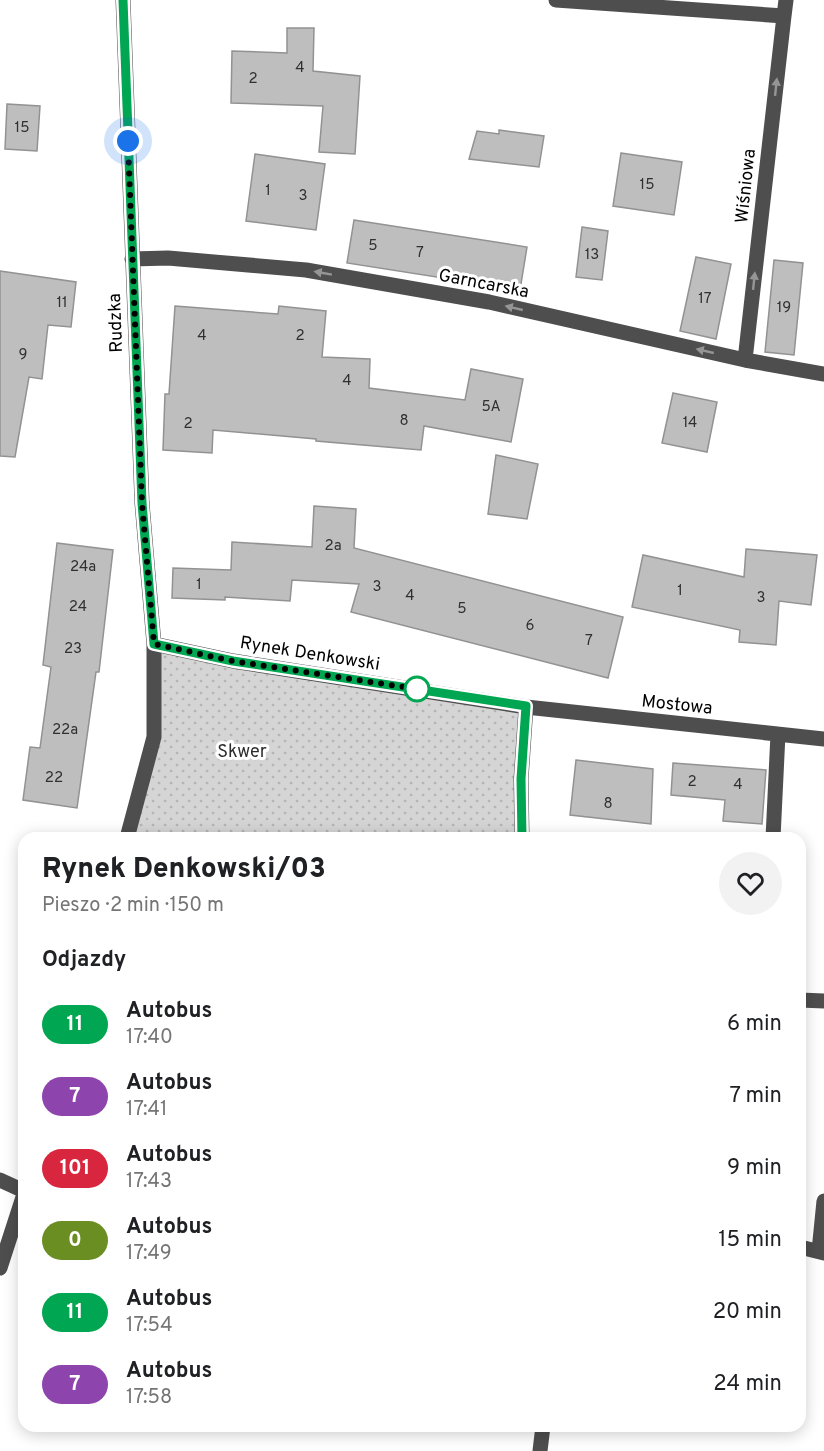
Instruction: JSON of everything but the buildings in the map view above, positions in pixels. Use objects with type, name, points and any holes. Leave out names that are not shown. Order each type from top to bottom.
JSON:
[{"type":"street","name":"Rudzka","points":[[123,0],[142,503],[154,644]]},
{"type":"street","points":[[556,0],[784,16]]},
{"type":"street","name":"Wiśniowa","points":[[745,360],[786,0]]},
{"type":"street","name":"Garncarska","points":[[132,259],[168,258],[306,270],[489,302],[745,360],[824,374]]},
{"type":"street","points":[[129,832],[153,737],[154,644]]},
{"type":"street","name":"Rynek Denkowski","points":[[154,644],[233,661],[526,706]]},
{"type":"street","points":[[522,832],[521,779],[526,706]]},
{"type":"street","name":"Mostowa","points":[[526,706],[824,739]]},
{"type":"street","points":[[773,832],[778,734]]},
{"type":"street","points":[[806,1000],[824,1001]]},
{"type":"street","points":[[0,1180],[18,1190]]},
{"type":"street","points":[[806,1248],[821,1252],[824,1201]]},
{"type":"street","points":[[0,1268],[18,1212]]},
{"type":"street","points":[[540,1451],[542,1432]]},
{"type":"green space","name":"Skwer","points":[[154,644],[526,707],[522,832],[129,832],[154,737]]},
{"type":"bus line","name":"11","points":[[123,0],[142,503],[154,644],[233,661],[526,706],[521,779],[522,832]]},
{"type":"route","points":[[128,141],[142,503],[154,644],[233,661],[423,690],[417,689]]}]
